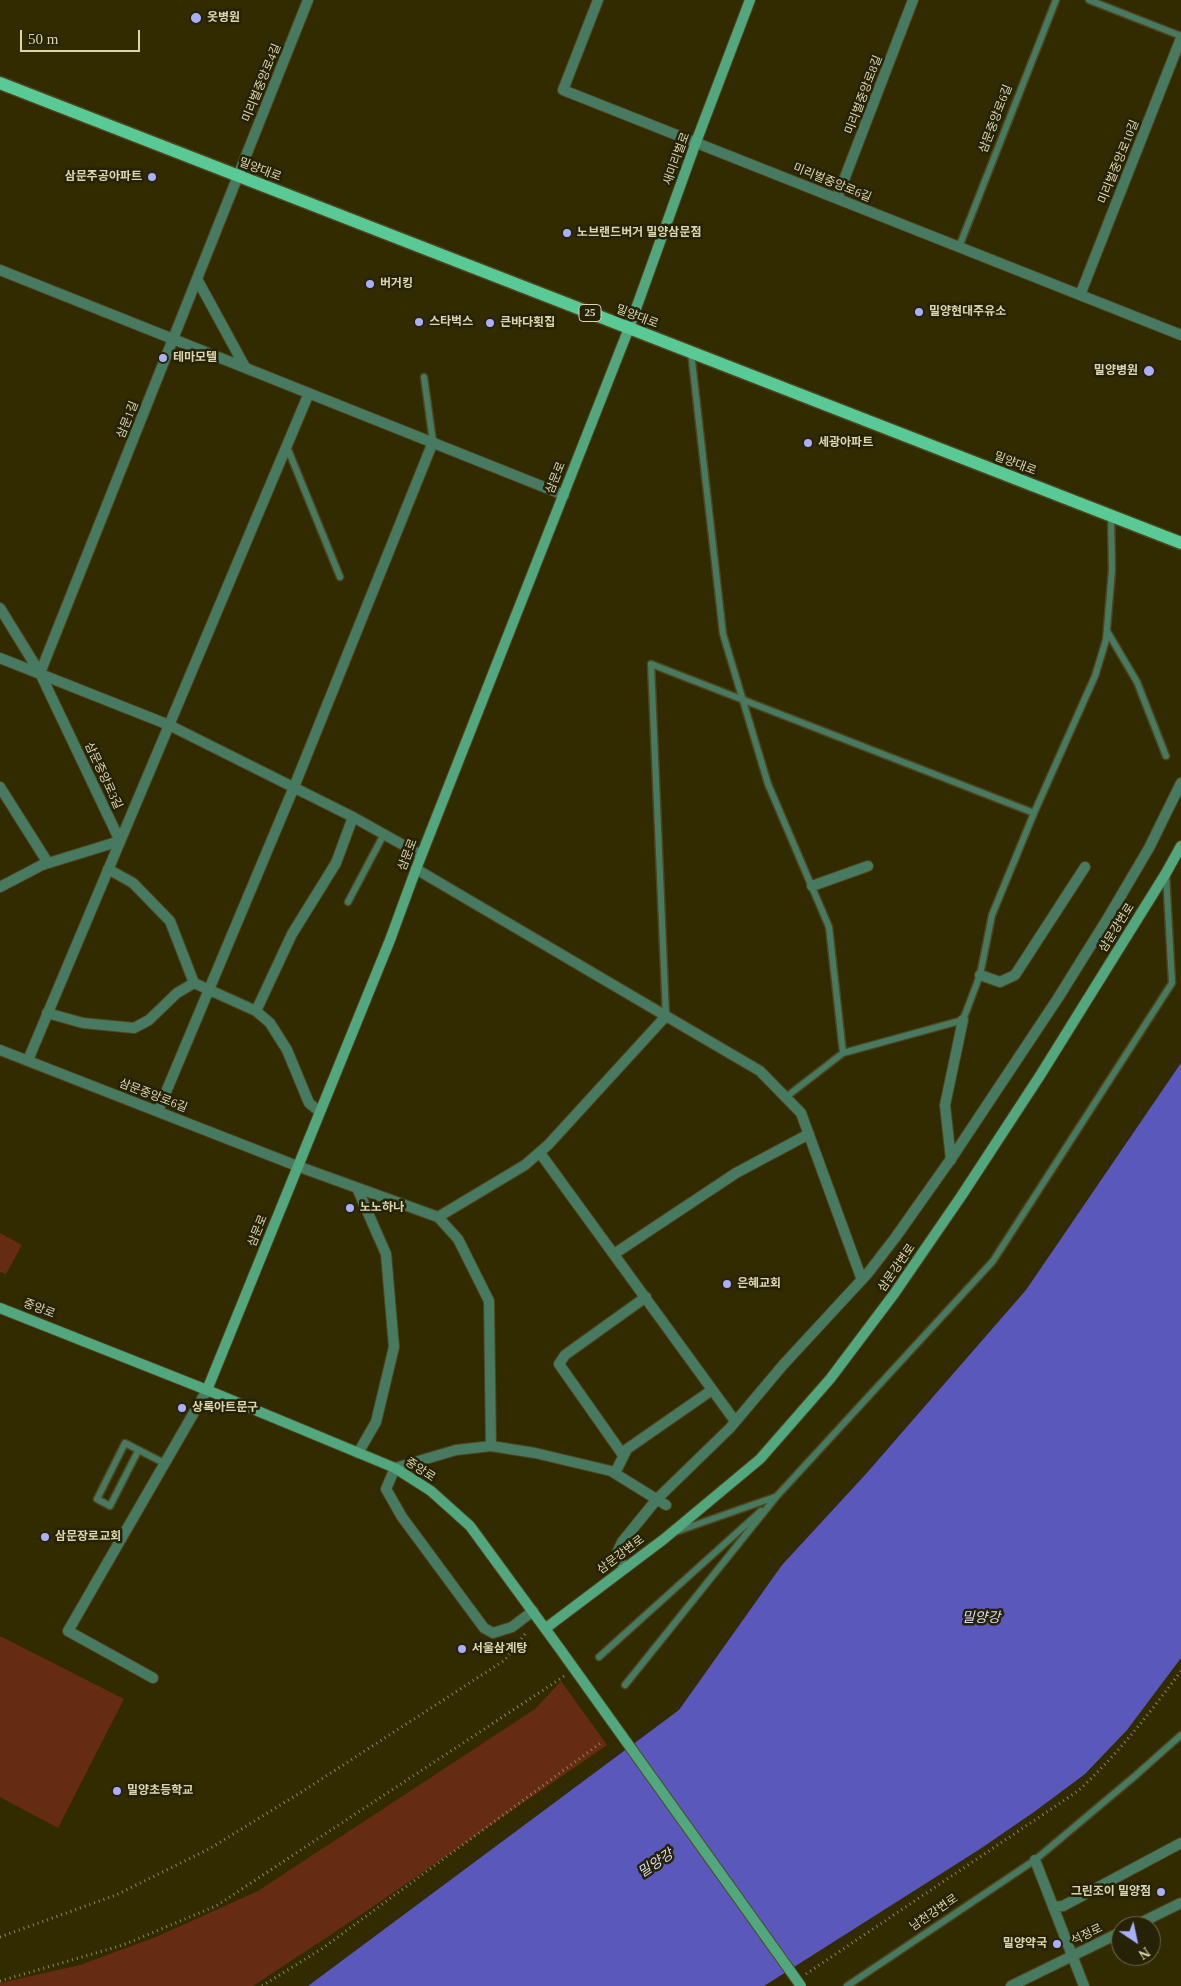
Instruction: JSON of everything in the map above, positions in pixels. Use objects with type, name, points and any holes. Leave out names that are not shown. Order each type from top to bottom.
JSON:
[{"type":"main road","name":"밀양대로","points":[[0,83],[1181,543]]},
{"type":"street","name":"미리벌중앙로4길","points":[[238,176],[308,0]]},
{"type":"street","name":"미리벌중앙로6길","points":[[598,0],[563,90],[1181,335]]},
{"type":"street","name":"새미리벌로","points":[[629,328],[696,142],[750,0]]},
{"type":"street","name":"미리벌중앙로8길","points":[[837,198],[913,0]]},
{"type":"street","name":"미리벌중앙로10길","points":[[1080,295],[1181,37]]},
{"type":"street","name":"삼문1길","points":[[40,673],[238,176]]},
{"type":"street","points":[[0,270],[564,494]]},
{"type":"street","points":[[197,278],[245,367]]},
{"type":"street","name":"삼문로","points":[[207,1390],[390,940],[421,855],[629,328]]},
{"type":"street","points":[[28,1060],[310,393]]},
{"type":"street","points":[[158,1111],[294,787],[432,442]]},
{"type":"street","name":"삼문중앙로3길","points":[[0,608],[40,673],[120,841]]},
{"type":"street","points":[[0,658],[169,725],[353,817],[421,855]]},
{"type":"street","points":[[625,1568],[616,1555],[622,1542],[657,1499],[735,1421],[782,1365],[862,1280],[951,1160],[1058,998],[1106,921],[1149,848],[1181,784]]},
{"type":"street","points":[[0,787],[48,863]]},
{"type":"street","points":[[256,1011],[292,934],[336,863],[353,817]]},
{"type":"street","points":[[0,887],[48,863],[120,841]]},
{"type":"street","name":"삼문강변로","points":[[546,1628],[671,1533],[760,1459],[830,1379],[894,1294],[962,1195],[1041,1074],[1181,846]]},
{"type":"street","points":[[812,886],[868,866]]},
{"type":"street","points":[[980,975],[1000,982],[1015,975],[1085,867]]},
{"type":"street","points":[[108,869],[133,883],[170,921],[194,983],[256,1011],[270,1023],[287,1050],[309,1103],[320,1112]]},
{"type":"street","points":[[416,869],[760,1071],[801,1113],[862,1280]]},
{"type":"street","points":[[47,1014],[83,1023],[118,1028],[134,1028],[149,1020],[177,993],[194,983]]},
{"type":"street","points":[[491,1446],[489,1301],[458,1239],[438,1217],[525,1165],[540,1153],[666,1016]]},
{"type":"street","points":[[951,1160],[945,1105],[962,1020]]},
{"type":"street","name":"삼문중앙로6길","points":[[0,1050],[297,1166],[438,1217]]},
{"type":"street","points":[[614,1254],[736,1173],[809,1134]]},
{"type":"street","points":[[540,1153],[735,1421]]},
{"type":"street","points":[[357,1188],[386,1254],[394,1347],[376,1422],[358,1452]]},
{"type":"street","points":[[623,1455],[559,1364],[565,1355],[646,1297]]},
{"type":"street","name":"중앙로","points":[[0,1308],[358,1452],[395,1468],[431,1491],[470,1526],[546,1628],[801,1986]]},
{"type":"street","points":[[153,1678],[68,1631],[207,1390]]},
{"type":"street","points":[[615,1473],[627,1449],[712,1390]]},
{"type":"street","points":[[536,1615],[512,1628],[493,1633],[484,1628],[402,1517],[386,1489],[395,1468],[456,1450],[491,1446],[535,1453],[611,1471],[666,1504]]},
{"type":"street","points":[[1054,1906],[1063,1906],[1181,1843]]},
{"type":"street","points":[[1035,1860],[1084,1986]]},
{"type":"street","points":[[1154,1916],[1178,1904],[1181,1916]]},
{"type":"street","name":"석정로","points":[[1011,1986],[1111,1937]]},
{"type":"lane","name":"삼문중앙로6길","points":[[959,247],[1056,0]]},
{"type":"lane","points":[[1089,0],[1181,37]]},
{"type":"lane","points":[[691,352],[723,634],[768,784],[829,927],[844,1053]]},
{"type":"lane","points":[[424,376],[432,442]]},
{"type":"lane","points":[[287,447],[340,577]]},
{"type":"lane","points":[[786,1098],[844,1053],[962,1020],[980,975],[992,915],[1034,813],[1095,676],[1106,640],[1112,570],[1111,516]]},
{"type":"lane","points":[[1107,631],[1137,682],[1166,756]]},
{"type":"lane","points":[[666,1016],[651,664],[1034,813]]},
{"type":"lane","points":[[348,902],[384,834]]},
{"type":"lane","points":[[625,1685],[776,1497],[992,1261],[1172,983],[1166,873]]},
{"type":"lane","points":[[138,1451],[110,1506],[97,1499],[125,1443],[166,1464]]},
{"type":"lane","points":[[671,1533],[776,1497]]},
{"type":"lane","points":[[599,1657],[776,1497]]},
{"type":"lane","name":"남천강변로","points":[[847,1986],[1035,1860],[1181,1735]]},
{"type":"path","points":[[0,1937],[116,1895],[209,1849],[303,1791],[505,1660],[536,1615]]},
{"type":"path","points":[[804,1975],[1078,1791],[1101,1770],[1142,1724],[1181,1671]]},
{"type":"path","points":[[0,1981],[123,1945],[216,1906],[566,1674]]},
{"type":"path","points":[[262,1986],[323,1948],[602,1742]]},
{"type":"shaded area","points":[[0,1233],[22,1245],[6,1274],[0,1272]]},
{"type":"shaded area","points":[[0,1636],[124,1699],[58,1828],[0,1797]]},
{"type":"shaded area","points":[[561,1681],[607,1745],[371,1908],[253,1986],[0,1986],[0,1983],[80,1965],[156,1937],[258,1891],[535,1709]]},
{"type":"water","name":"밀양강","points":[[1181,1063],[1181,1658],[1127,1730],[1085,1774],[1034,1812],[980,1849],[764,1986],[308,1986],[679,1710],[782,1565],[865,1475],[1026,1290]]},
{"type":"place","name":"옷병원","points":[[196,18]]},
{"type":"place","name":"삼문주공아파트","points":[[152,177]]},
{"type":"place","name":"노브랜드버거 밀양삼문점","points":[[567,233]]},
{"type":"place","name":"버거킹","points":[[370,284]]},
{"type":"place","name":"밀양현대주유소","points":[[919,312]]},
{"type":"place","name":"스타벅스","points":[[419,322]]},
{"type":"place","name":"큰바다횟집","points":[[490,323]]},
{"type":"place","name":"테마모텔","points":[[163,358]]},
{"type":"place","name":"밀양병원","points":[[1149,371]]},
{"type":"place","name":"세광아파트","points":[[808,443]]},
{"type":"place","name":"노노하나","points":[[350,1208]]},
{"type":"place","name":"은혜교회","points":[[727,1284]]},
{"type":"place","name":"상록아트문구","points":[[182,1408]]},
{"type":"place","name":"삼문장로교회","points":[[45,1537]]},
{"type":"place","name":"서울삼계탕","points":[[462,1649]]},
{"type":"place","name":"밀양초등학교","points":[[117,1791]]},
{"type":"place","name":"그린조이 밀양점","points":[[1161,1892]]},
{"type":"place","name":"밀양약국","points":[[1057,1944]]}]
